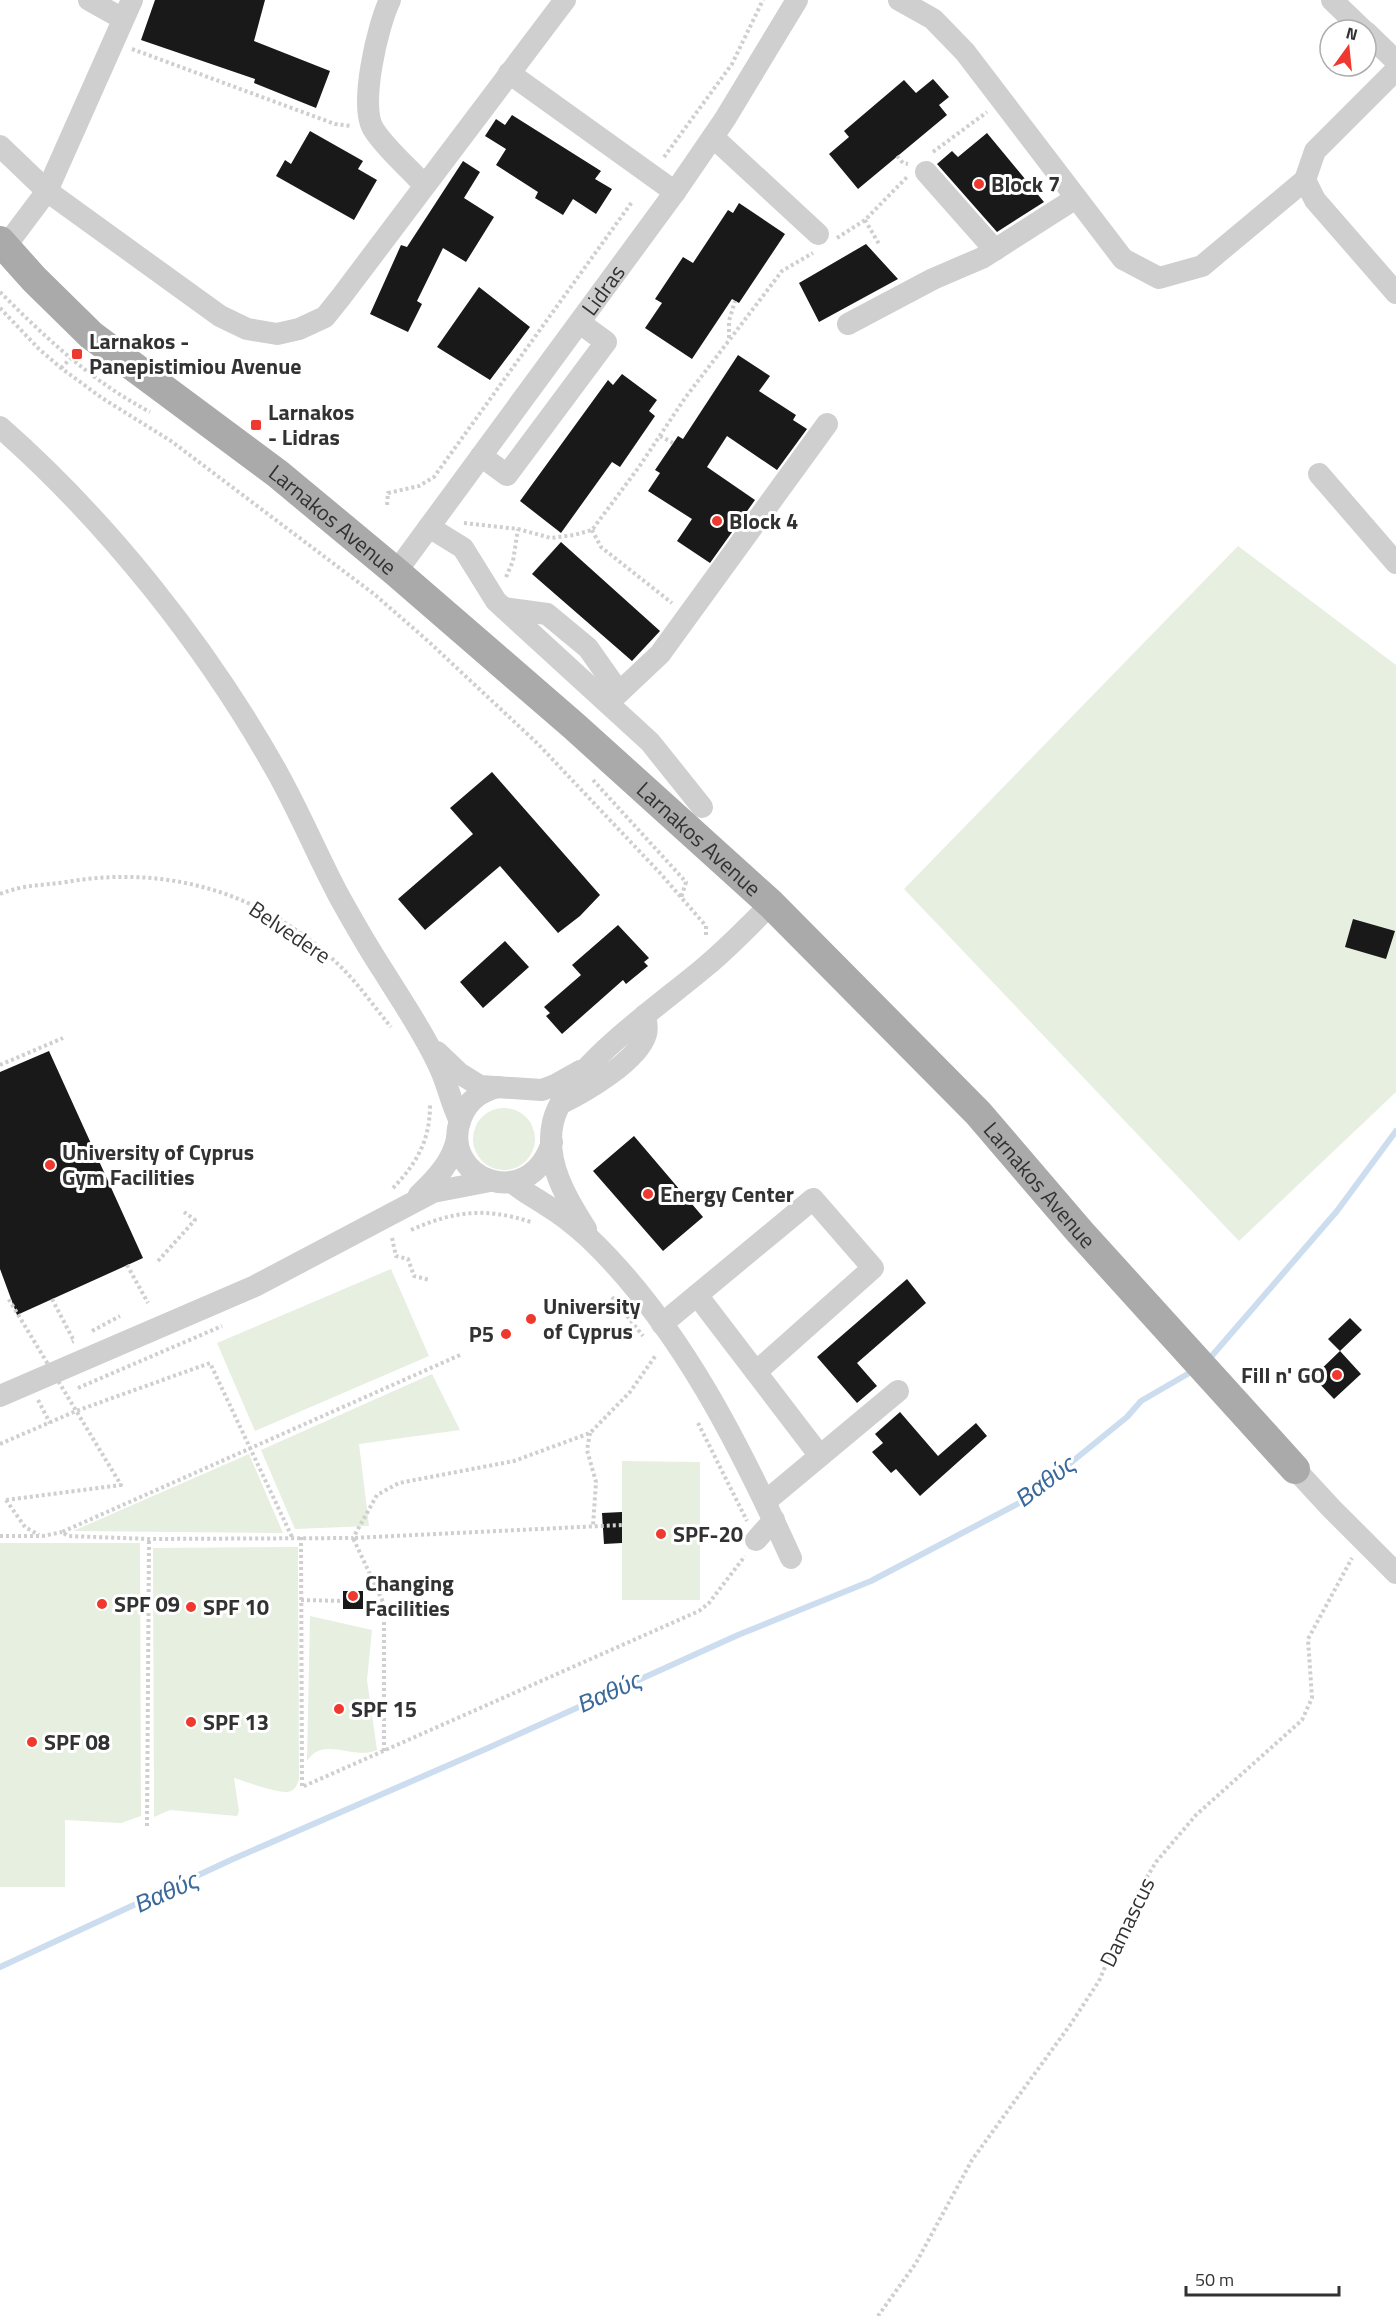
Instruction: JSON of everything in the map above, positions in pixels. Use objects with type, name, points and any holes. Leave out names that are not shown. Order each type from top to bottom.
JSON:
[{"type":"main road","name":"Larnakos Avenue","points":[[3,244],[39,285],[91,335],[278,474],[396,572],[574,726],[771,904],[978,1113],[1095,1250],[1295,1469]]},
{"type":"street","points":[[3,244],[47,191],[128,10],[89,0]]},
{"type":"street","points":[[390,0],[383,14],[369,82],[367,105],[372,129],[424,185]]},
{"type":"street","points":[[0,146],[47,191],[220,316],[247,329],[277,334],[299,329],[324,317],[565,0]]},
{"type":"street","name":"Lidras","points":[[396,572],[675,192],[713,137],[797,0]]},
{"type":"street","points":[[899,0],[933,19],[965,52],[1124,259],[1159,278],[1202,266],[1305,180],[1315,151],[1396,70]]},
{"type":"street","points":[[1332,0],[1351,18]]},
{"type":"street","points":[[1378,44],[1396,61]]},
{"type":"street","points":[[509,74],[675,192]]},
{"type":"street","points":[[713,137],[822,243]]},
{"type":"street","points":[[922,167],[995,250]]},
{"type":"street","points":[[1305,180],[1315,200],[1396,293]]},
{"type":"street","points":[[848,324],[995,250],[1076,198]]},
{"type":"street","points":[[482,456],[507,475],[606,342],[580,323]]},
{"type":"street","points":[[614,698],[660,654],[827,424]]},
{"type":"street","points":[[0,427],[40,464],[148,584],[194,641],[245,718],[276,771],[338,894],[426,1039],[447,1085],[459,1130],[460,1153],[467,1165],[478,1174],[501,1181],[547,1205],[575,1226],[621,1272],[662,1324],[720,1413],[770,1511],[791,1558]]},
{"type":"street","points":[[1319,474],[1396,563]]},
{"type":"street","points":[[432,523],[463,548],[500,605],[614,698],[702,807]]},
{"type":"street","points":[[0,1396],[255,1286],[433,1192],[526,1178],[538,1169],[547,1157],[561,1104],[572,1084],[645,1015],[705,967],[771,904]]},
{"type":"street","points":[[561,1104],[601,1081],[623,1063],[644,1039],[647,1031],[645,1015]]},
{"type":"street","points":[[426,1039],[459,1074],[480,1086],[542,1090],[574,1075],[598,1058]]},
{"type":"street","points":[[397,1212],[434,1181],[450,1159],[465,1108],[485,1091],[506,1088],[528,1093],[540,1102],[548,1114],[552,1135],[552,1158],[558,1179],[582,1224],[598,1247]]},
{"type":"street","points":[[662,1324],[813,1199],[873,1268],[756,1372]]},
{"type":"street","points":[[697,1295],[820,1456]]},
{"type":"street","points":[[756,1540],[770,1511],[820,1456],[898,1391]]},
{"type":"street","name":"Larnakos Avenue","points":[[1295,1469],[1396,1573]]},
{"type":"path","points":[[664,157],[732,64],[763,0]]},
{"type":"path","points":[[114,43],[335,124],[372,129]]},
{"type":"path","points":[[432,523],[518,529],[551,538],[592,530],[729,340],[782,271],[822,243],[865,220],[922,167],[1002,101]]},
{"type":"path","points":[[387,505],[388,493],[418,486],[434,477],[632,202]]},
{"type":"path","points":[[865,220],[879,244]]},
{"type":"path","points":[[0,292],[70,359],[125,399],[152,413]]},
{"type":"path","points":[[729,340],[729,321],[735,301]]},
{"type":"path","points":[[0,308],[39,349],[61,368],[102,398],[171,441],[374,594],[538,744],[706,926],[706,935],[700,944]]},
{"type":"path","points":[[61,368],[70,359]]},
{"type":"path","points":[[660,436],[673,443]]},
{"type":"path","points":[[500,605],[513,561],[518,529]]},
{"type":"path","points":[[592,530],[601,547],[687,615]]},
{"type":"path","points":[[590,776],[686,882],[681,898]]},
{"type":"path","name":"Belvedere","points":[[0,894],[41,883],[52,884],[111,877],[149,878],[203,886],[229,894],[245,900],[275,918],[324,953],[342,969],[398,1035]]},
{"type":"path","points":[[0,1065],[63,1038]]},
{"type":"path","points":[[430,1097],[427,1138],[397,1212],[447,1216],[467,1212],[488,1212],[536,1223]]},
{"type":"path","points":[[158,1261],[195,1220],[184,1212]]},
{"type":"path","points":[[392,1238],[396,1256],[408,1259],[414,1276],[430,1280]]},
{"type":"path","points":[[127,1265],[148,1303]]},
{"type":"path","points":[[606,1289],[647,1342]]},
{"type":"path","points":[[8,1299],[121,1485],[6,1500],[29,1531],[43,1536]]},
{"type":"path","points":[[52,1299],[74,1341]]},
{"type":"path","points":[[64,1346],[120,1316]]},
{"type":"path","points":[[651,1348],[661,1362]]},
{"type":"path","points":[[42,1356],[53,1351]]},
{"type":"path","points":[[0,1536],[43,1536],[62,1532],[460,1355]]},
{"type":"path","points":[[353,1538],[377,1495],[399,1483],[514,1461],[590,1433],[630,1392],[656,1355]]},
{"type":"path","points":[[0,1444],[76,1411],[210,1363],[292,1537]]},
{"type":"path","points":[[301,1537],[302,1787],[699,1611],[709,1603],[756,1540],[696,1419]]},
{"type":"path","points":[[590,1433],[587,1450],[596,1482],[593,1526]]},
{"type":"path","points":[[62,1532],[68,1536],[149,1539],[353,1538],[622,1525]]},
{"type":"path","points":[[353,1538],[384,1604],[384,1750]]},
{"type":"path","points":[[147,1826],[149,1539]]},
{"type":"path","name":"Damascus","points":[[878,2316],[916,2263],[972,2160],[1099,1981],[1134,1899],[1156,1862],[1196,1815],[1302,1720],[1312,1698],[1308,1639],[1362,1540]]},
{"type":"path","points":[[301,1600],[343,1601]]},
{"type":"green space","points":[[1238,546],[1396,665],[1396,1092],[1239,1241],[904,889]]},
{"type":"green space","points":[[504,1108],[516,1110],[526,1117],[533,1127],[535,1139],[533,1151],[526,1161],[516,1168],[504,1170],[492,1168],[482,1161],[475,1151],[473,1139],[475,1127],[482,1117],[492,1110]]},
{"type":"green space","points":[[391,1269],[429,1356],[255,1431],[217,1343]]},
{"type":"green space","points":[[432,1374],[460,1430],[359,1444],[369,1526],[295,1529],[261,1450]]},
{"type":"green space","points":[[249,1454],[283,1533],[73,1531]]},
{"type":"green space","name":"SPF-20","points":[[622,1461],[700,1462],[700,1600],[622,1600]]},
{"type":"green space","points":[[0,1543],[140,1543],[141,1816],[121,1823],[65,1820],[65,1887],[0,1887]]},
{"type":"green space","points":[[298,1547],[299,1780],[296,1786],[291,1791],[280,1792],[234,1778],[239,1811],[237,1816],[170,1810],[154,1817],[153,1548]]},
{"type":"green space","name":"SPF 15","points":[[310,1616],[372,1630],[367,1680],[377,1750],[359,1753],[322,1750],[307,1761]]},
{"type":"building","points":[[155,0],[265,0],[254,41],[330,71],[316,108],[254,83],[255,79],[141,40]]},
{"type":"building","points":[[933,79],[949,97],[939,105],[947,115],[858,189],[829,154],[849,137],[844,131],[904,80],[916,93]]},
{"type":"building","points":[[512,115],[601,171],[595,179],[612,189],[596,214],[573,199],[563,215],[535,198],[538,192],[496,165],[506,149],[485,136],[496,119],[505,125]]},
{"type":"building","points":[[310,131],[363,161],[358,169],[377,180],[354,220],[276,176],[285,160],[291,164]]},
{"type":"building","name":"Block 7","points":[[987,133],[1044,202],[997,232],[937,164],[952,151],[958,157]]},
{"type":"building","points":[[463,161],[480,172],[464,198],[494,217],[466,262],[443,248],[417,301],[422,304],[408,332],[370,314],[401,245],[407,247]]},
{"type":"building","points":[[739,203],[785,234],[739,303],[732,299],[692,359],[645,328],[662,303],[655,299],[683,257],[693,263],[728,210],[733,213]]},
{"type":"building","points":[[866,244],[898,279],[819,322],[799,283]]},
{"type":"building","points":[[479,287],[530,327],[490,380],[437,347]]},
{"type":"building","points":[[738,355],[770,376],[759,391],[796,415],[793,420],[807,429],[777,470],[727,436],[707,467],[755,500],[710,563],[677,541],[692,519],[648,491],[660,473],[655,470],[678,436],[683,439]]},
{"type":"building","points":[[622,374],[657,400],[649,411],[655,416],[620,467],[612,462],[561,533],[520,501],[608,380],[613,385]]},
{"type":"building","points":[[561,542],[660,631],[632,661],[532,574]]},
{"type":"building","points":[[492,772],[600,895],[580,916],[558,933],[500,866],[425,930],[398,899],[473,834],[450,808]]},
{"type":"building","points":[[1353,919],[1395,931],[1386,959],[1345,947]]},
{"type":"building","points":[[618,925],[649,958],[644,962],[648,966],[626,984],[623,980],[562,1034],[546,1016],[550,1013],[544,1007],[581,975],[572,965]]},
{"type":"building","points":[[505,941],[529,967],[483,1008],[460,982]]},
{"type":"building","name":"University of Cyprus Gym Facilities","points":[[49,1051],[143,1258],[17,1315],[0,1269],[0,1072]]},
{"type":"building","name":"Energy Center","points":[[634,1136],[703,1217],[663,1251],[593,1171]]},
{"type":"building","points":[[907,1279],[926,1303],[857,1363],[877,1386],[857,1403],[817,1357]]},
{"type":"building","points":[[1350,1318],[1362,1330],[1340,1351],[1328,1339]]},
{"type":"building","name":"Fill n' GO","points":[[1340,1351],[1361,1374],[1334,1399],[1313,1377]]},
{"type":"building","points":[[900,1412],[938,1456],[976,1423],[987,1436],[920,1496],[896,1469],[891,1473],[872,1452],[883,1443],[875,1434]]},
{"type":"building","points":[[622,1512],[622,1543],[604,1544],[602,1513]]},
{"type":"building","name":"Changing Facilities","points":[[343,1591],[363,1591],[363,1609],[343,1609]]},
{"type":"waterway","name":"Βαθύς","points":[[1210,1358],[1337,1211],[1396,1131]]},
{"type":"waterway","name":"Βαθύς","points":[[0,1967],[233,1859],[488,1748],[738,1635],[871,1581],[1025,1500],[1127,1417],[1141,1401],[1191,1372]]},
{"type":"place","name":"Block 7","points":[[979,184]]},
{"type":"place","name":"Larnakos - Panepistimiou Avenue","points":[[77,354]]},
{"type":"place","name":"Larnakos - Lidras","points":[[256,425]]},
{"type":"place","name":"Block 4","points":[[717,521]]},
{"type":"place","name":"University of Cyprus Gym Facilities","points":[[50,1165]]},
{"type":"place","name":"Energy Center","points":[[648,1194]]},
{"type":"place","name":"University of Cyprus","points":[[531,1319]]},
{"type":"place","name":"P5","points":[[506,1334]]},
{"type":"place","name":"Fill n' GO","points":[[1337,1375]]},
{"type":"place","name":"SPF-20","points":[[661,1534]]},
{"type":"place","name":"Changing Facilities","points":[[353,1596]]},
{"type":"place","name":"SPF 09","points":[[102,1604]]},
{"type":"place","name":"SPF 10","points":[[191,1607]]},
{"type":"place","name":"SPF 15","points":[[339,1709]]},
{"type":"place","name":"SPF 13","points":[[191,1722]]},
{"type":"place","name":"SPF 08","points":[[32,1742]]}]
